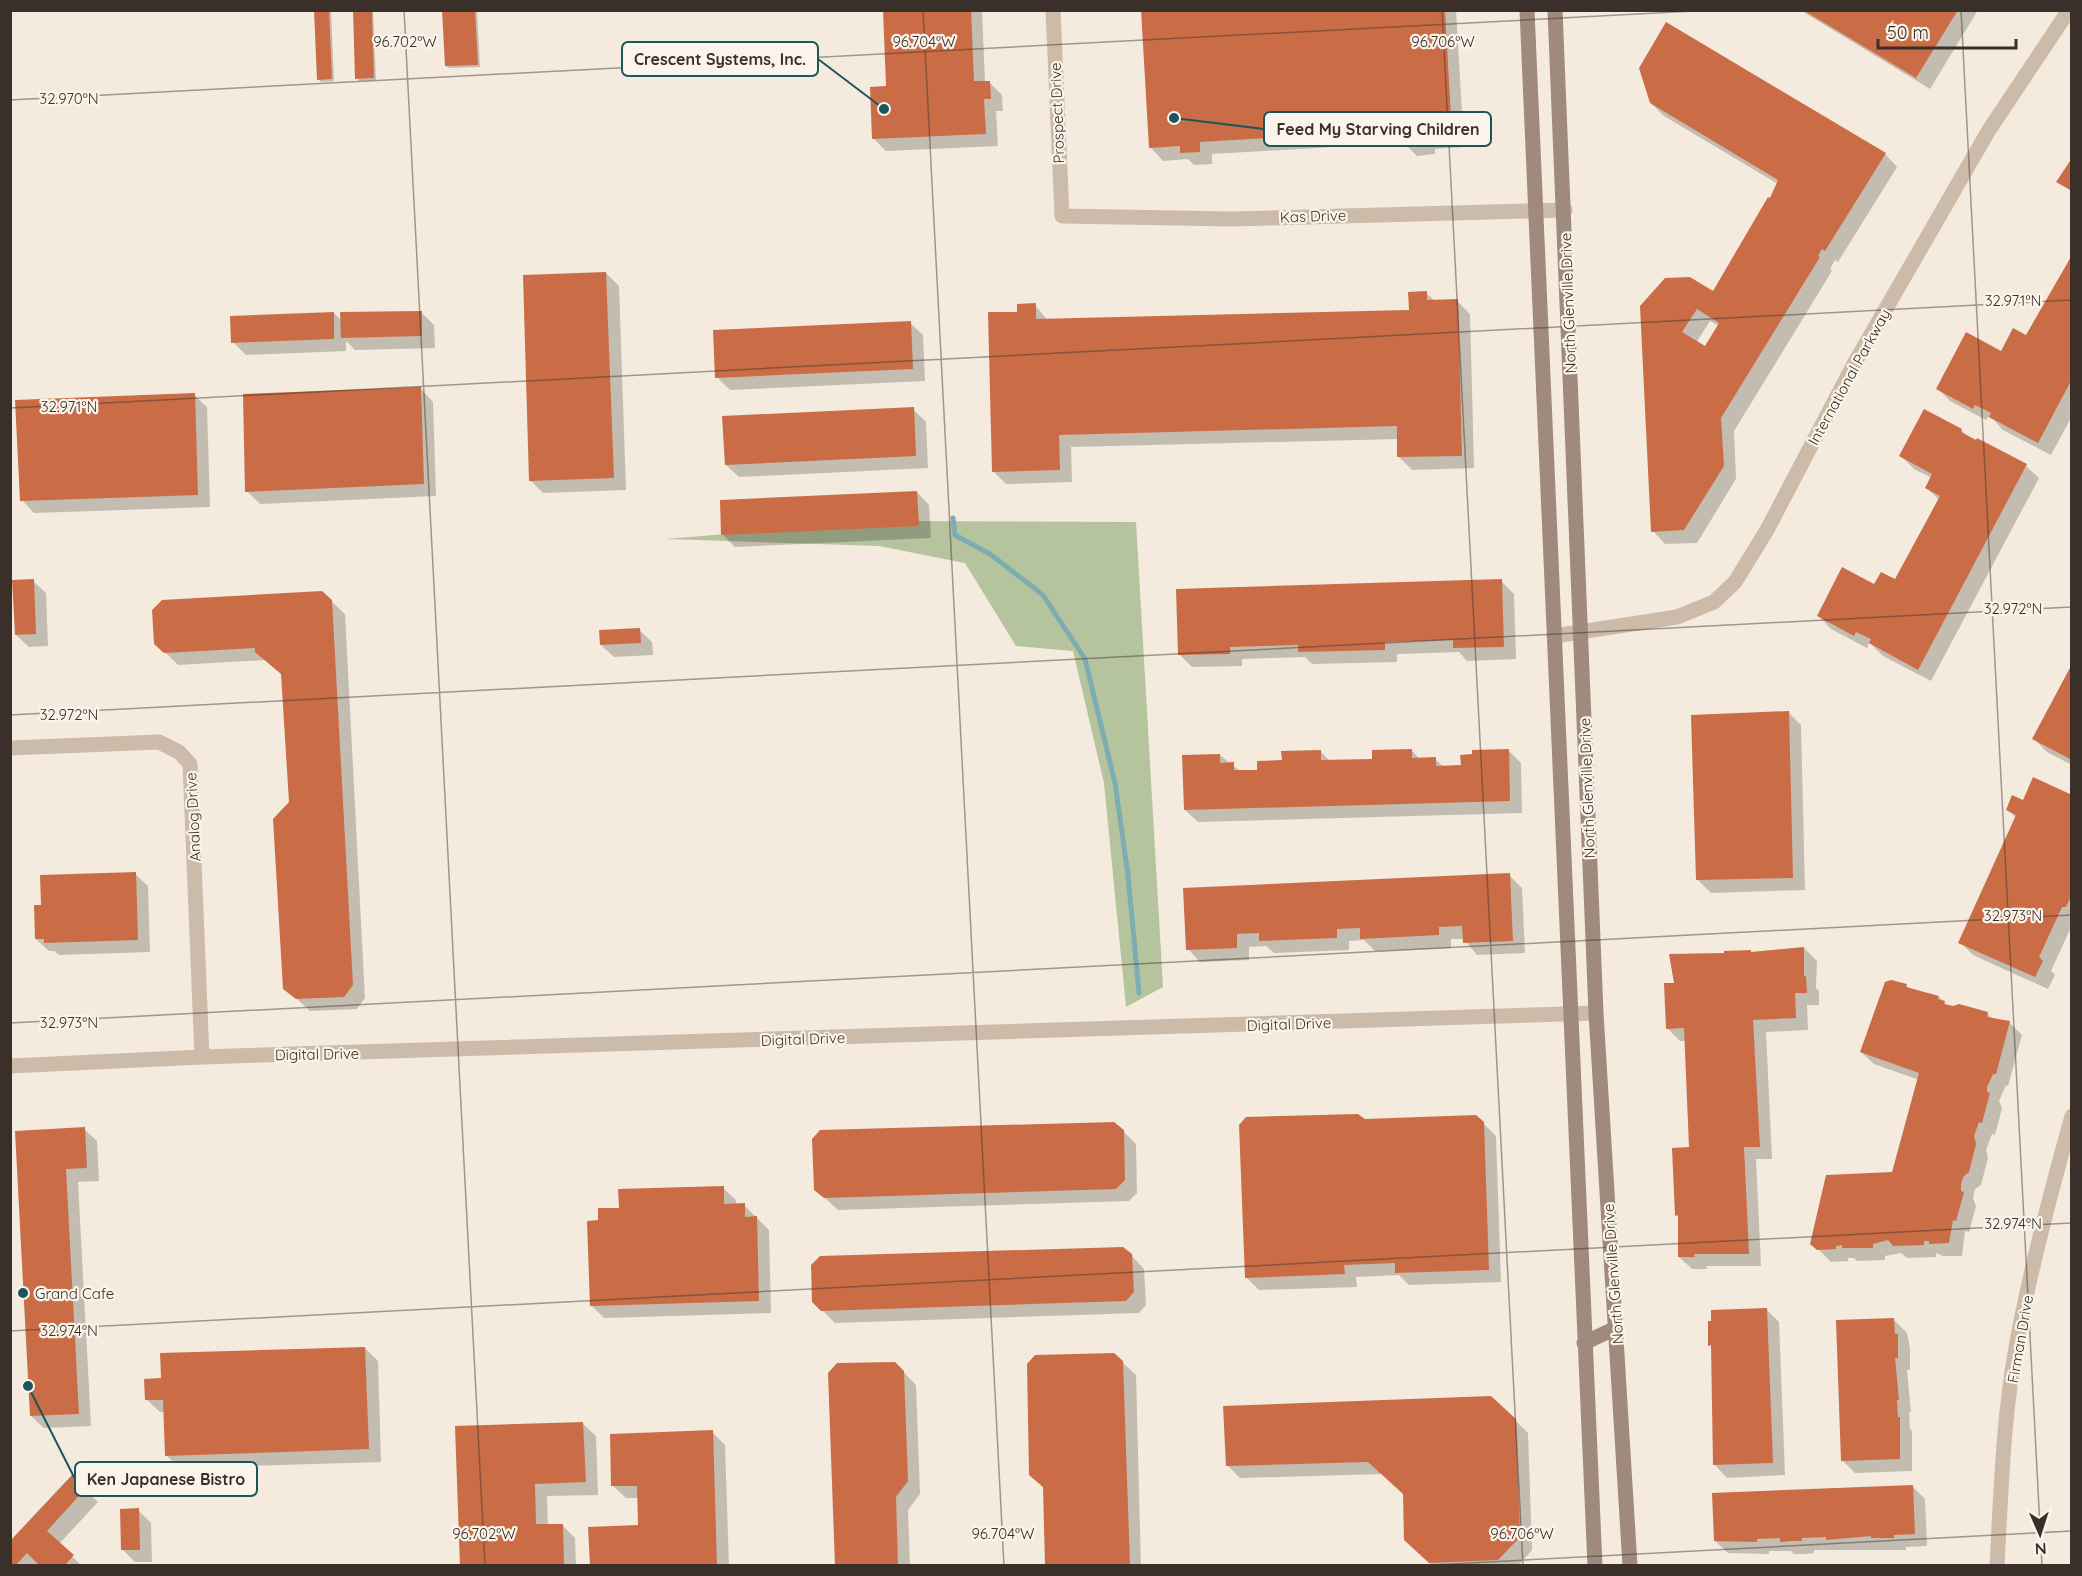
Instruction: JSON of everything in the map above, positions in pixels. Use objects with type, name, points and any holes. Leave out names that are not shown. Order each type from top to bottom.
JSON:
[{"type":"street","name":"Prospect Drive","points":[[1053,10],[1062,216]]},
{"type":"street","name":"North Glenville Drive","points":[[1527,10],[1584,1343],[1596,1566]]},
{"type":"street","name":"North Glenville Drive","points":[[1555,10],[1565,210],[1596,1013],[1617,1328],[1622,1479],[1630,1566]]},
{"type":"street","name":"International Parkway","points":[[1554,636],[1581,634],[1677,617],[1714,602],[1735,582],[1767,530],[1854,364],[1986,136],[2069,10]]},
{"type":"street","name":"Kas Drive","points":[[1062,216],[1231,219],[1535,209],[1565,210]]},
{"type":"street","name":"Analog Drive","points":[[10,748],[159,742],[179,752],[190,764],[202,1057]]},
{"type":"street","name":"Digital Drive","points":[[10,1066],[202,1057],[1596,1013]]},
{"type":"street","name":"Firman Drive","points":[[1997,1566],[2002,1467],[2016,1350],[2034,1262],[2072,1116]]},
{"type":"street","points":[[1584,1343],[1617,1328]]},
{"type":"green space","points":[[887,521],[1136,522],[1163,987],[1126,1007],[1104,783],[1073,651],[1016,646],[965,563],[879,546],[665,539]]},
{"type":"building","points":[[314,10],[329,10],[332,79],[317,80]]},
{"type":"building","points":[[353,10],[372,10],[374,78],[355,79]]},
{"type":"building","points":[[442,10],[475,10],[478,65],[445,66]]},
{"type":"building","points":[[883,10],[971,10],[974,81],[990,81],[991,99],[984,99],[986,134],[872,139],[870,87],[886,86]]},
{"type":"building","points":[[1141,10],[1445,10],[1452,135],[1422,137],[1423,142],[1402,143],[1401,130],[1200,142],[1200,152],[1180,153],[1180,146],[1149,148]]},
{"type":"building","points":[[1803,10],[1958,10],[1916,78]]},
{"type":"building","points":[[1666,22],[1886,153],[1825,251],[1822,249],[1818,256],[1820,257],[1721,418],[1724,466],[1684,530],[1651,532],[1640,306],[1665,278],[1690,277],[1713,291],[1768,197],[1770,198],[1778,180],[1650,103],[1639,68]],"holes":[[[1697,309],[1719,323],[1705,346],[1682,332]]]},
{"type":"building","points":[[2072,158],[2072,191],[2056,182]]},
{"type":"building","points":[[2072,255],[2072,379],[2038,443],[1989,417],[1991,413],[1975,405],[1973,409],[1936,389],[1966,332],[2001,351],[2013,328],[2026,335]]},
{"type":"building","points":[[606,272],[614,478],[529,481],[523,275]]},
{"type":"building","points":[[1427,291],[1427,300],[1458,299],[1462,456],[1397,457],[1397,426],[1059,435],[1060,470],[992,472],[988,312],[1017,312],[1017,304],[1036,303],[1036,319],[1409,310],[1408,292]]},
{"type":"building","points":[[422,311],[422,336],[341,338],[340,312]]},
{"type":"building","points":[[334,312],[334,339],[231,343],[230,316]]},
{"type":"building","points":[[911,321],[913,369],[715,378],[713,330]]},
{"type":"building","points":[[421,387],[424,484],[245,492],[243,394]]},
{"type":"building","points":[[195,393],[198,495],[20,501],[15,400]]},
{"type":"building","points":[[914,407],[916,456],[725,465],[722,416]]},
{"type":"building","points":[[1924,409],[1962,429],[1961,432],[2027,464],[1918,670],[1869,643],[1871,639],[1856,632],[1854,636],[1817,616],[1842,567],[1874,584],[1881,572],[1895,579],[1940,496],[1925,488],[1932,474],[1899,456]]},
{"type":"building","points":[[917,491],[919,526],[721,535],[720,500]]},
{"type":"building","points":[[34,579],[36,634],[15,635],[12,580]]},
{"type":"building","points":[[1502,579],[1504,647],[1453,648],[1453,640],[1385,642],[1385,650],[1298,652],[1298,645],[1230,647],[1230,654],[1178,655],[1176,589]]},
{"type":"building","points":[[322,591],[332,600],[353,985],[344,997],[296,999],[283,989],[273,819],[289,802],[281,674],[255,652],[255,648],[164,653],[154,644],[152,610],[162,600]]},
{"type":"building","points":[[640,628],[641,643],[600,645],[599,630]]},
{"type":"building","points":[[2072,664],[2072,760],[2032,739]]},
{"type":"building","points":[[1789,711],[1793,878],[1696,880],[1691,715]]},
{"type":"building","points":[[1412,749],[1412,758],[1436,757],[1436,766],[1461,765],[1460,755],[1472,754],[1472,750],[1509,749],[1510,801],[1184,810],[1182,755],[1220,754],[1220,763],[1234,762],[1234,770],[1257,770],[1257,761],[1282,760],[1281,751],[1321,750],[1321,760],[1372,759],[1372,750]]},
{"type":"building","points":[[2033,777],[2072,795],[2072,894],[2066,907],[2062,907],[2039,957],[2043,961],[2035,977],[1958,943],[2016,815],[2006,810],[2012,795],[2023,800]]},
{"type":"building","points":[[136,872],[138,940],[44,943],[44,939],[35,939],[34,905],[41,905],[40,875]]},
{"type":"building","points":[[1510,873],[1513,941],[1463,943],[1462,926],[1439,927],[1439,935],[1360,939],[1360,928],[1337,929],[1337,938],[1259,941],[1259,933],[1237,934],[1237,948],[1186,950],[1183,888]]},
{"type":"building","points":[[1804,947],[1804,976],[1806,976],[1807,993],[1795,993],[1796,1018],[1753,1020],[1760,1147],[1744,1147],[1749,1254],[1694,1254],[1695,1257],[1678,1257],[1678,1215],[1675,1216],[1672,1148],[1689,1147],[1684,1028],[1666,1029],[1664,983],[1674,983],[1669,954],[1751,950],[1751,952]]},
{"type":"building","points":[[1891,980],[1907,984],[1906,987],[1939,996],[1938,999],[1945,1001],[1944,1004],[1953,1006],[1959,1004],[1988,1012],[1987,1017],[2010,1021],[1996,1074],[1993,1074],[1987,1087],[1987,1092],[1990,1093],[1982,1123],[1979,1122],[1974,1136],[1976,1144],[1969,1172],[1963,1177],[1961,1184],[1961,1191],[1964,1192],[1956,1221],[1953,1220],[1949,1243],[1929,1244],[1929,1241],[1924,1241],[1924,1245],[1893,1246],[1888,1240],[1873,1244],[1873,1248],[1842,1248],[1842,1245],[1836,1246],[1836,1249],[1817,1250],[1810,1244],[1826,1175],[1892,1172],[1919,1073],[1860,1052],[1885,982]]},
{"type":"building","points":[[1358,1114],[1365,1119],[1476,1115],[1484,1122],[1489,1270],[1395,1273],[1395,1263],[1344,1265],[1345,1274],[1245,1278],[1239,1125],[1246,1117]]},
{"type":"building","points":[[1114,1122],[1124,1130],[1125,1180],[1116,1189],[824,1198],[814,1190],[812,1139],[820,1130]]},
{"type":"building","points":[[85,1127],[87,1168],[66,1169],[79,1414],[30,1416],[15,1131]]},
{"type":"building","points":[[724,1186],[724,1204],[745,1203],[745,1217],[757,1216],[759,1301],[590,1306],[587,1221],[598,1220],[598,1208],[619,1208],[618,1189]]},
{"type":"building","points":[[1123,1247],[1132,1254],[1134,1292],[1126,1301],[821,1311],[812,1302],[811,1265],[820,1256]]},
{"type":"building","points":[[1767,1308],[1773,1463],[1713,1465],[1711,1345],[1708,1346],[1708,1321],[1711,1321],[1711,1310]]},
{"type":"building","points":[[1894,1318],[1895,1334],[1898,1334],[1898,1358],[1895,1358],[1899,1400],[1897,1400],[1898,1417],[1900,1417],[1900,1459],[1841,1461],[1836,1320]]},
{"type":"building","points":[[365,1347],[369,1449],[165,1456],[163,1400],[145,1400],[144,1379],[161,1378],[160,1353]]},
{"type":"building","points":[[1114,1353],[1123,1361],[1130,1566],[1045,1566],[1043,1487],[1029,1475],[1027,1364],[1035,1355]]},
{"type":"building","points":[[895,1362],[904,1371],[908,1481],[896,1497],[898,1566],[835,1566],[828,1373],[837,1363]]},
{"type":"building","points":[[1491,1396],[1516,1419],[1520,1537],[1498,1560],[1429,1563],[1404,1540],[1403,1494],[1368,1462],[1226,1466],[1223,1406]]},
{"type":"building","points":[[583,1422],[586,1482],[535,1484],[536,1524],[563,1524],[564,1566],[460,1566],[455,1426]]},
{"type":"building","points":[[713,1430],[717,1566],[590,1566],[588,1527],[638,1525],[637,1486],[611,1486],[610,1434]]},
{"type":"building","points":[[72,1475],[86,1488],[47,1531],[74,1555],[64,1566],[40,1566],[27,1553],[15,1566],[10,1566],[10,1541]]},
{"type":"building","points":[[1913,1485],[1915,1534],[1894,1535],[1894,1538],[1871,1538],[1871,1536],[1826,1540],[1826,1537],[1780,1542],[1780,1538],[1757,1539],[1757,1542],[1714,1541],[1712,1493]]},
{"type":"building","points":[[139,1508],[140,1550],[121,1550],[120,1509]]},
{"type":"waterway","points":[[953,518],[955,535],[990,554],[1043,595],[1085,659],[1115,783],[1128,875],[1139,993]]},
{"type":"place","name":"Crescent Systems, Inc.","points":[[884,109]]},
{"type":"place","name":"Feed My Starving Children","points":[[1174,118]]},
{"type":"place","name":"Grand Cafe","points":[[23,1293]]},
{"type":"place","name":"Ken Japanese Bistro","points":[[28,1386]]}]
